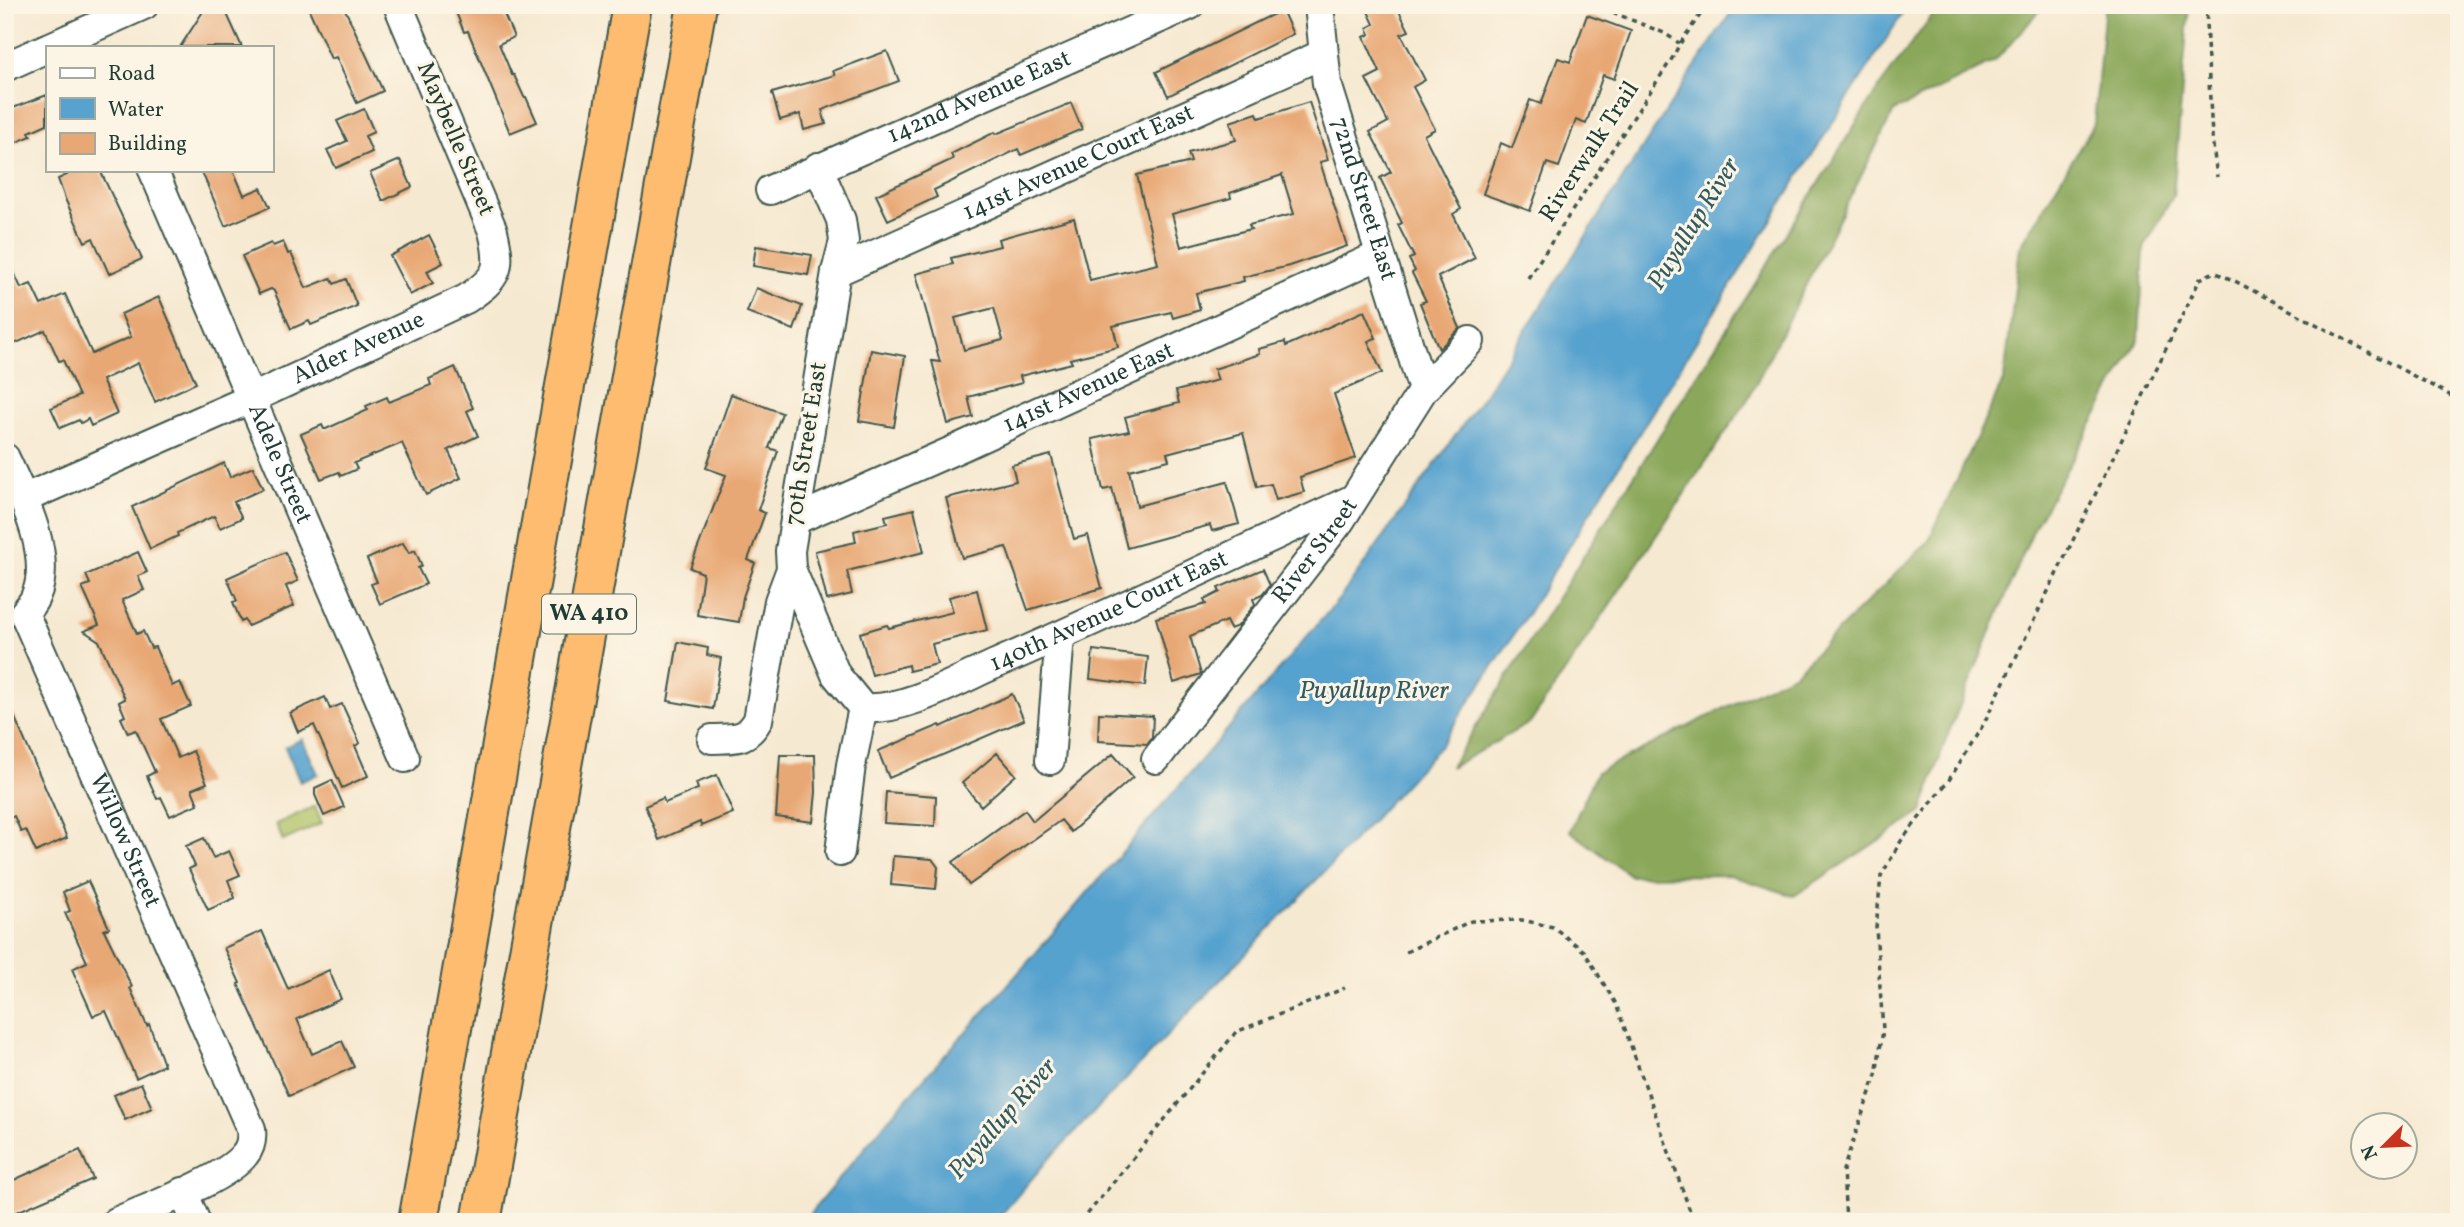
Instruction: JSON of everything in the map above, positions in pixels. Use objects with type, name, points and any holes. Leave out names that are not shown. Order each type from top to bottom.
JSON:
[{"type":"highway","name":"WA 410","points":[[418,1222],[632,5]]},
{"type":"highway","name":"WA 410","points":[[481,1222],[696,5]]},
{"type":"street","points":[[58,46],[97,38],[144,5]]},
{"type":"street","name":"Maybelle Street","points":[[398,5],[493,231],[499,257],[494,276]]},
{"type":"street","name":"142nd Avenue East","points":[[770,190],[1191,5]]},
{"type":"street","name":"72nd Street East","points":[[1319,5],[1327,84],[1423,390]]},
{"type":"street","points":[[5,67],[46,49]]},
{"type":"street","name":"141st Avenue Court East","points":[[836,272],[1322,54]]},
{"type":"street","name":"70th Street East","points":[[818,167],[841,220],[844,240],[836,272],[790,551],[791,569],[836,676],[863,708]]},
{"type":"street","name":"Adele Street","points":[[154,172],[405,758]]},
{"type":"street","name":"141st Avenue East","points":[[795,520],[961,447],[1380,254]]},
{"type":"street","name":"Alder Avenue","points":[[23,499],[250,399],[466,299],[483,288],[494,276]]},
{"type":"street","name":"River Street","points":[[1156,759],[1340,521],[1423,390],[1470,341]]},
{"type":"street","name":"Willow Street","points":[[5,458],[23,499],[42,560],[36,597],[14,617],[250,1125],[250,1144],[236,1164],[220,1175],[116,1222]]},
{"type":"street","name":"140th Avenue Court East","points":[[863,708],[877,710],[928,693],[1060,636],[1351,500]]},
{"type":"street","points":[[712,739],[750,733],[758,720],[779,601],[791,569]]},
{"type":"street","points":[[1050,760],[1060,636]]},
{"type":"street","points":[[840,852],[851,765],[863,708]]},
{"type":"street","points":[[183,1192],[196,1222]]},
{"type":"path","points":[[1594,5],[1664,33],[1679,43]]},
{"type":"path","name":"Riverwalk Trail","points":[[1528,278],[1673,57],[1679,43],[1707,5]]},
{"type":"path","points":[[2208,5],[2206,23],[2217,177]]},
{"type":"path","points":[[1846,1222],[1843,1170],[1876,1075],[1882,1030],[1876,928],[1881,876],[1901,841],[1949,780],[1983,725],[2200,279],[2214,272],[2233,280],[2459,400]]},
{"type":"path","points":[[1406,952],[1471,921],[1522,920],[1553,927],[1584,951],[1616,1004],[1694,1222]]},
{"type":"path","points":[[1081,1222],[1236,1032],[1345,988]]},
{"type":"green space","points":[[1940,5],[2045,5],[1995,61],[1894,111],[1748,399],[1531,722],[1450,768],[1877,90]]},
{"type":"green space","points":[[2105,5],[2189,5],[2173,196],[2144,248],[2139,339],[2034,528],[1946,739],[1922,812],[1794,896],[1729,875],[1631,876],[1570,831],[1597,772],[1795,673],[1928,542],[2004,379],[2020,247],[2094,124]]},
{"type":"green space","points":[[315,806],[322,823],[283,841],[276,824]]},
{"type":"water","name":"Puyallup River","points":[[1736,5],[1908,5],[1521,624],[1440,746],[1349,846],[1046,1162],[995,1222],[803,1222],[896,1110],[1028,962],[1340,598],[1484,395]]},
{"type":"water","points":[[302,739],[318,774],[300,782],[285,747]]},
{"type":"building","points":[[213,5],[223,5],[242,46],[181,46],[204,10]]},
{"type":"building","points":[[307,5],[343,5],[383,91],[357,103],[336,57],[331,59]]},
{"type":"building","points":[[453,5],[500,5],[514,37],[499,44],[537,122],[510,133],[468,31],[464,32]]},
{"type":"building","points":[[1365,5],[1396,5],[1409,31],[1401,34],[1425,80],[1413,87],[1435,129],[1424,135],[1461,209],[1453,214],[1475,258],[1438,277],[1460,328],[1439,349],[1420,303],[1426,301],[1412,273],[1415,271],[1409,259],[1414,257],[1398,225],[1402,223],[1380,178],[1391,172],[1370,132],[1388,122],[1366,79],[1380,72],[1364,37],[1370,34],[1367,28],[1374,24]]},
{"type":"building","points":[[1282,10],[1293,34],[1168,96],[1156,72]]},
{"type":"building","points":[[1587,15],[1631,31],[1614,79],[1603,75],[1586,124],[1576,120],[1559,167],[1547,163],[1530,211],[1483,194],[1501,143],[1512,148],[1530,100],[1541,104],[1558,58],[1570,62]]},
{"type":"building","points":[[887,51],[899,81],[822,110],[826,124],[804,130],[800,114],[780,120],[772,93],[835,75],[833,71]]},
{"type":"building","points":[[46,95],[46,124],[29,132],[31,136],[5,147],[5,111]]},
{"type":"building","points":[[1309,102],[1328,160],[1320,162],[1347,246],[1289,266],[1243,277],[1244,281],[1196,293],[1200,310],[1173,318],[1171,312],[1113,326],[1118,347],[1070,359],[1072,363],[1020,376],[1022,383],[968,397],[973,417],[948,424],[932,361],[940,362],[916,274],[953,264],[951,258],[1000,246],[998,239],[1074,218],[1090,280],[1158,264],[1137,175],[1191,162],[1188,153],[1236,140],[1230,122],[1257,113],[1259,118]],"holes":[[[1282,175],[1294,214],[1249,225],[1251,229],[1181,247],[1172,214],[1231,198],[1230,193]],[[994,308],[1003,340],[964,350],[955,318]]]},
{"type":"building","points":[[1071,103],[1082,129],[1021,155],[1018,149],[934,190],[937,197],[888,220],[876,195],[953,159],[951,154],[995,132],[996,134]]},
{"type":"building","points":[[364,109],[374,132],[365,136],[372,152],[336,168],[327,150],[347,141],[337,121]]},
{"type":"building","points":[[400,160],[412,187],[383,201],[370,173]]},
{"type":"building","points":[[66,172],[101,172],[142,259],[109,274],[93,238],[85,242],[66,201],[58,179],[67,175]]},
{"type":"building","points":[[202,172],[234,172],[244,195],[261,188],[270,207],[225,226]]},
{"type":"building","points":[[429,235],[443,263],[427,271],[433,283],[410,295],[390,256]]},
{"type":"building","points":[[283,242],[288,254],[291,253],[306,288],[331,278],[334,284],[346,279],[357,306],[311,325],[309,321],[291,329],[274,291],[271,289],[259,294],[242,256],[271,243],[273,246]]},
{"type":"building","points":[[756,246],[812,255],[808,275],[753,266]]},
{"type":"building","points":[[5,252],[21,288],[31,284],[41,305],[65,294],[92,354],[131,337],[121,314],[159,297],[196,383],[155,402],[138,363],[102,380],[117,414],[91,426],[88,419],[60,428],[51,408],[79,396],[63,360],[59,361],[45,330],[10,346],[5,335]]},
{"type":"building","points":[[756,288],[802,306],[794,330],[747,312]]},
{"type":"building","points":[[1364,311],[1376,338],[1368,341],[1382,373],[1334,394],[1356,458],[1300,477],[1304,492],[1276,500],[1271,484],[1257,487],[1243,433],[1167,453],[1169,460],[1129,470],[1137,506],[1227,482],[1239,524],[1212,531],[1210,525],[1127,548],[1112,488],[1103,490],[1092,439],[1129,431],[1125,417],[1179,403],[1176,391],[1218,380],[1214,369],[1260,354],[1259,349],[1285,342],[1286,346]]},
{"type":"building","points":[[871,350],[905,356],[894,427],[859,421]]},
{"type":"building","points":[[455,367],[473,408],[467,411],[478,436],[448,450],[461,478],[426,495],[402,443],[354,463],[357,469],[341,476],[339,472],[321,479],[301,434],[322,425],[326,429],[368,410],[366,406],[387,397],[389,402],[431,385],[429,379]]},
{"type":"building","points":[[731,394],[782,413],[769,448],[778,451],[758,510],[765,513],[748,560],[755,563],[743,597],[739,622],[697,615],[703,573],[690,568],[726,475],[706,468]]},
{"type":"building","points":[[1051,455],[1074,539],[1088,535],[1102,588],[1028,610],[1006,547],[962,558],[946,498],[1016,481],[1012,465]]},
{"type":"building","points":[[224,463],[230,477],[253,467],[263,489],[234,502],[242,518],[220,528],[214,516],[150,549],[132,507]]},
{"type":"building","points":[[914,509],[924,552],[847,571],[852,594],[827,600],[815,551],[856,542],[854,531],[887,523],[885,516]]},
{"type":"building","points":[[403,543],[409,553],[415,550],[422,566],[418,568],[426,584],[380,604],[371,584],[377,582],[367,559]]},
{"type":"building","points":[[138,552],[147,572],[138,576],[144,590],[122,600],[137,634],[143,631],[151,648],[155,647],[172,686],[180,682],[191,706],[161,719],[178,758],[193,751],[207,783],[192,789],[198,804],[170,816],[161,797],[157,799],[147,776],[155,772],[136,730],[128,733],[121,718],[125,716],[119,702],[125,699],[99,641],[84,631],[99,625],[82,587],[90,584],[86,575]]},
{"type":"building","points":[[285,552],[298,581],[286,586],[294,606],[248,626],[245,620],[241,622],[233,602],[237,601],[227,578]]},
{"type":"building","points":[[1263,569],[1270,585],[1262,595],[1253,599],[1255,604],[1238,626],[1230,629],[1226,621],[1190,636],[1201,674],[1174,683],[1156,618],[1206,604],[1204,600],[1220,592],[1218,588]]},
{"type":"building","points":[[977,590],[987,630],[932,644],[937,664],[909,671],[908,665],[872,675],[860,633],[953,612],[949,597]]},
{"type":"building","points":[[678,642],[708,648],[707,655],[721,658],[713,709],[668,701]]},
{"type":"building","points":[[1093,650],[1148,657],[1145,686],[1090,679]]},
{"type":"building","points":[[1012,694],[1024,720],[889,778],[878,751],[940,725],[941,727]]},
{"type":"building","points":[[5,695],[67,838],[36,852],[26,830],[21,832],[14,816],[5,820]]},
{"type":"building","points":[[325,697],[330,709],[342,704],[360,743],[355,746],[368,776],[342,788],[314,725],[298,732],[290,713]]},
{"type":"building","points":[[1099,713],[1153,716],[1152,737],[1147,744],[1098,741]]},
{"type":"building","points":[[997,753],[1016,775],[981,806],[962,783]]},
{"type":"building","points":[[1113,754],[1133,777],[1071,832],[1061,820],[969,885],[953,862],[1025,810],[1033,821]]},
{"type":"building","points":[[780,755],[815,755],[816,792],[813,822],[776,817]]},
{"type":"building","points":[[717,775],[733,813],[701,826],[700,822],[659,840],[645,806],[663,798],[665,803],[698,789],[696,783]]},
{"type":"building","points":[[332,780],[344,807],[324,816],[315,795],[315,788]]},
{"type":"building","points":[[886,792],[936,796],[935,826],[884,823]]},
{"type":"building","points":[[204,838],[213,858],[229,851],[240,875],[228,880],[235,898],[208,910],[189,869],[195,866],[186,846]]},
{"type":"building","points":[[893,856],[932,859],[938,867],[936,889],[891,885]]},
{"type":"building","points":[[88,881],[109,928],[104,930],[132,987],[130,988],[147,1026],[149,1024],[164,1065],[136,1078],[106,1011],[93,1016],[72,969],[87,962],[65,913],[70,911],[63,892]]},
{"type":"building","points":[[262,931],[288,989],[329,970],[341,999],[297,1019],[312,1054],[342,1041],[354,1067],[289,1096],[224,948]]},
{"type":"building","points":[[141,1083],[152,1108],[125,1120],[114,1095]]},
{"type":"building","points":[[80,1150],[93,1179],[5,1217],[5,1184]]}]
